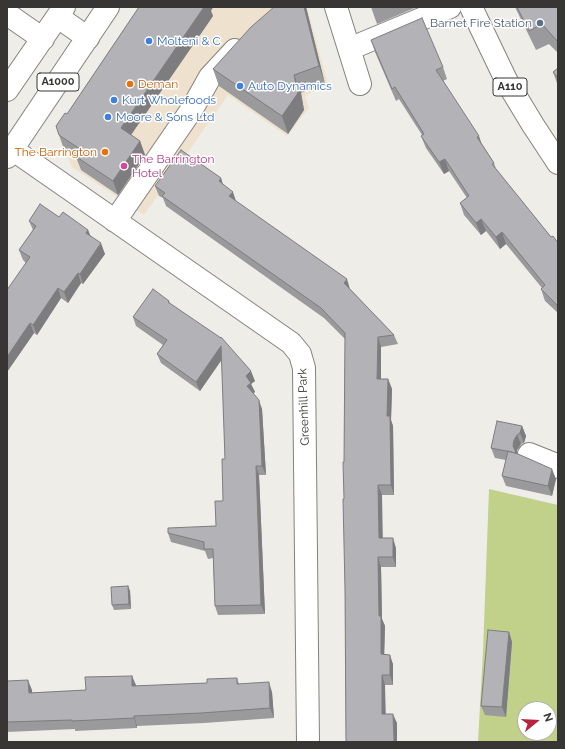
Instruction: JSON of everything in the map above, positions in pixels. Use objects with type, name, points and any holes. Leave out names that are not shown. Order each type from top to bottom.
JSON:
[{"type":"street","name":"A1000","points":[[10,153],[108,7]]},
{"type":"street","points":[[336,7],[360,84]]},
{"type":"street","points":[[349,49],[450,7]]},
{"type":"street","name":"A110","points":[[471,7],[507,82],[555,152]]},
{"type":"street","points":[[7,90],[61,12],[88,38]]},
{"type":"street","points":[[7,14],[43,39]]},
{"type":"street","points":[[115,220],[192,109],[210,77],[248,35]]},
{"type":"street","name":"Greenhill Park","points":[[10,153],[115,220],[291,343],[300,354],[304,368],[308,742]]},
{"type":"street","points":[[529,454],[558,467]]},
{"type":"shaded area","points":[[145,7],[307,7],[328,84],[305,96],[309,108],[287,136],[228,95],[144,215],[72,167],[59,138]]},
{"type":"green space","points":[[489,489],[558,505],[558,742],[478,742]]},
{"type":"building","points":[[139,7],[204,7],[121,128],[140,141],[113,181],[75,156],[80,149],[59,135],[56,126],[65,113],[67,114]]},
{"type":"building","points":[[274,7],[304,7],[319,66],[294,75],[298,93],[282,116],[213,69],[251,27]]},
{"type":"building","name":"Barnet Fire Station","points":[[517,7],[558,7],[558,42],[542,24],[529,31]]},
{"type":"building","points":[[422,18],[443,67],[436,70],[479,136],[477,137],[494,163],[492,164],[551,237],[553,236],[558,243],[558,306],[541,289],[545,285],[502,232],[496,237],[481,219],[476,223],[460,203],[469,196],[445,159],[439,162],[421,136],[424,134],[395,87],[392,89],[371,40]]},
{"type":"building","points":[[558,68],[558,78],[553,72]]},
{"type":"building","points":[[181,150],[221,178],[219,181],[233,192],[229,196],[347,279],[344,283],[394,335],[378,337],[377,379],[388,379],[387,416],[390,416],[391,485],[378,485],[379,538],[393,538],[393,557],[378,557],[381,654],[390,655],[390,675],[382,675],[382,714],[393,714],[394,742],[346,742],[343,499],[345,333],[321,308],[162,196],[165,193],[155,186]]},
{"type":"building","points":[[40,204],[59,217],[63,212],[88,230],[86,233],[101,243],[80,274],[78,273],[64,292],[58,288],[33,325],[30,323],[7,357],[7,290],[30,257],[19,250],[36,226],[29,221]]},
{"type":"building","points":[[153,289],[169,301],[168,302],[221,337],[251,371],[246,376],[251,383],[247,386],[259,400],[262,466],[256,466],[261,605],[215,606],[213,549],[204,549],[204,542],[168,533],[168,528],[216,526],[215,501],[223,501],[222,459],[225,459],[221,346],[196,382],[157,354],[167,340],[133,317]]},
{"type":"building","points":[[497,421],[522,426],[520,433],[514,440],[513,446],[516,453],[491,448]]},
{"type":"building","points":[[508,451],[552,469],[548,486],[502,476]]},
{"type":"building","points":[[128,586],[129,604],[112,605],[111,587]]},
{"type":"building","points":[[488,630],[509,632],[502,707],[481,706]]},
{"type":"building","points":[[132,676],[132,686],[207,683],[207,679],[237,678],[237,684],[269,682],[270,708],[134,716],[134,718],[7,722],[7,681],[28,680],[29,693],[86,690],[85,677]]},
{"type":"place","name":"Barnet Fire Station","points":[[540,23]]},
{"type":"place","name":"Molteni & C","points":[[149,41]]},
{"type":"place","name":"Deman","points":[[130,84]]},
{"type":"place","name":"Auto Dynamics","points":[[240,86]]},
{"type":"place","name":"Kurt Wholefoods","points":[[114,100]]},
{"type":"place","name":"Moore & Sons Ltd","points":[[108,117]]},
{"type":"place","name":"The Barrington","points":[[105,152]]},
{"type":"place","name":"The Barrington Hotel","points":[[124,166]]}]
